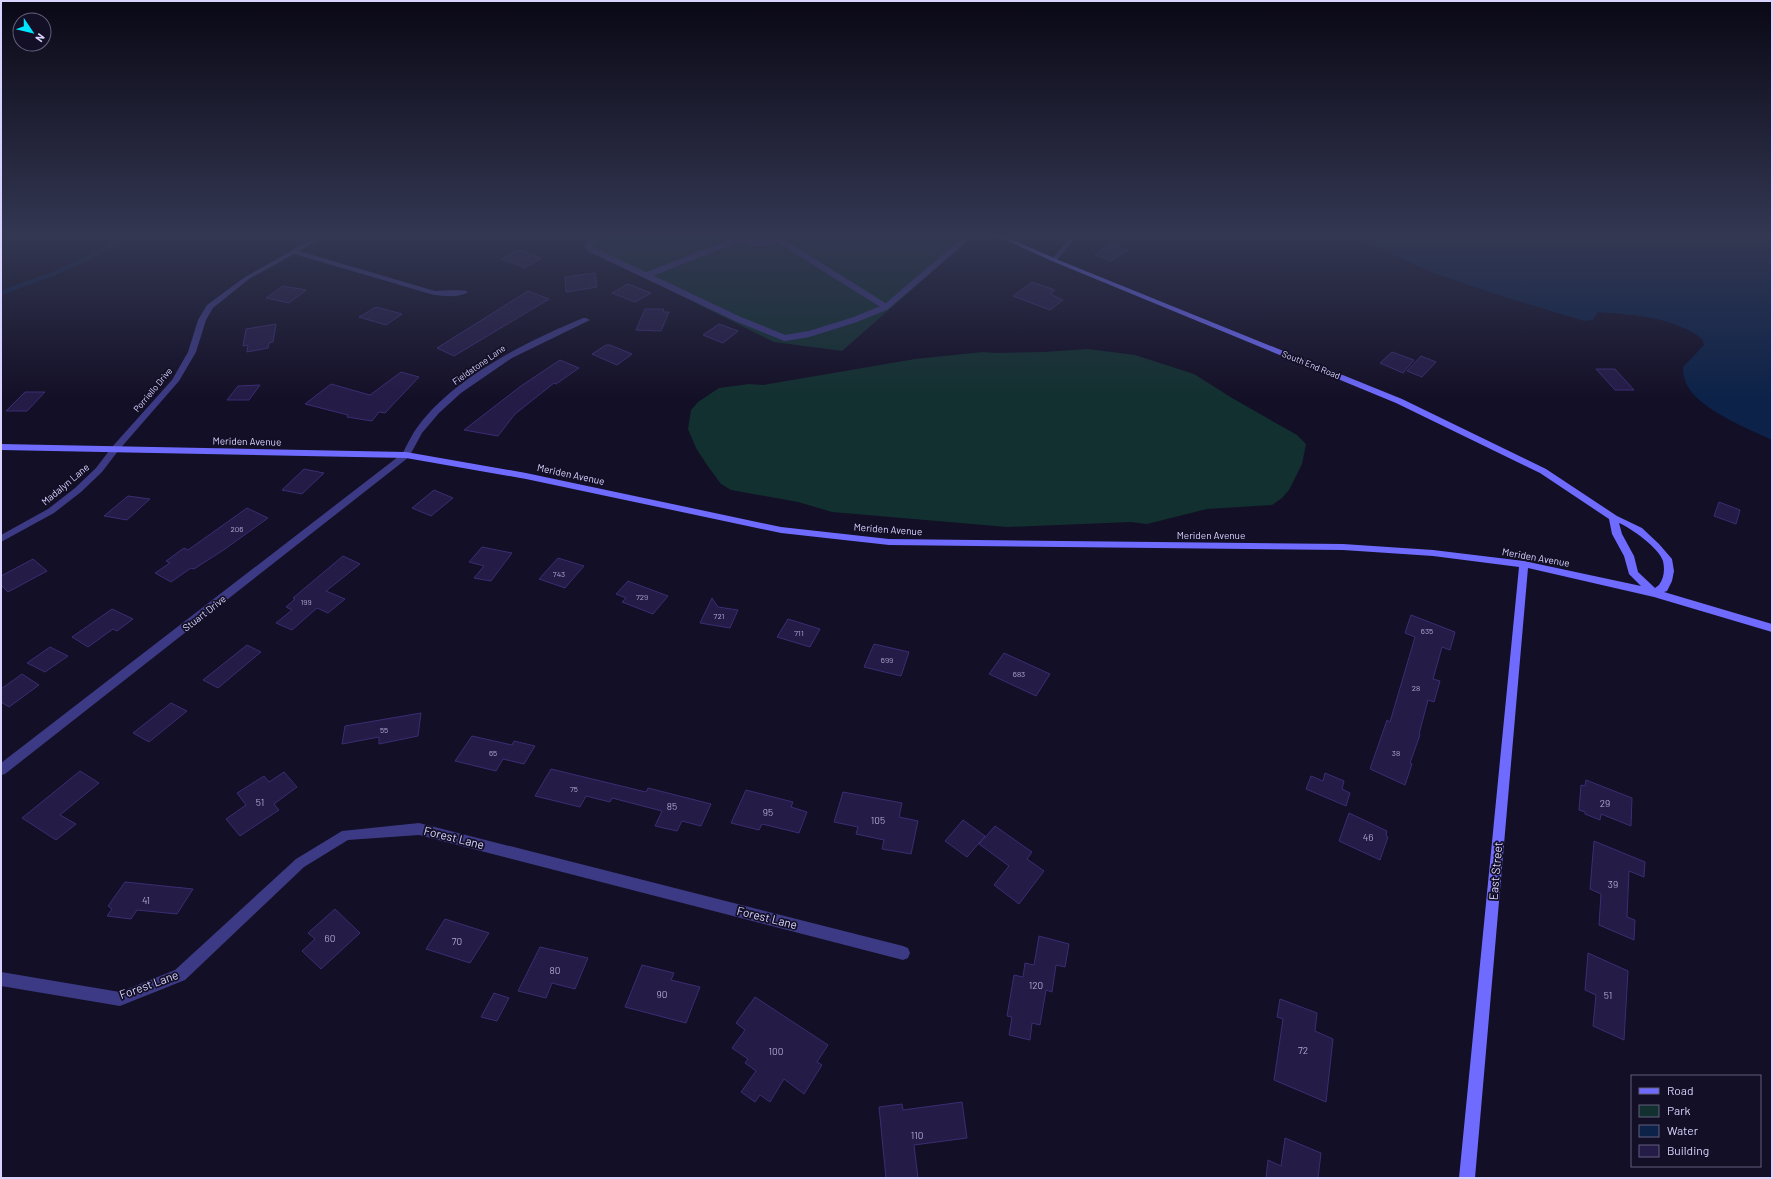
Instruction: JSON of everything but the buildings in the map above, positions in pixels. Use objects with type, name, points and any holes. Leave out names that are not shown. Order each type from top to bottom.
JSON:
[{"type":"main road","name":"South End Road","points":[[1127,290],[1399,401],[1543,471],[1614,518],[1639,530],[1656,546],[1666,559],[1669,571],[1667,581],[1663,588],[1654,593]]},
{"type":"main road","name":"Meriden Avenue","points":[[1,447],[406,455],[526,476],[780,530],[889,542],[1342,547],[1433,553],[1524,564],[1654,593],[1772,628]]},
{"type":"main road","points":[[1614,518],[1615,529],[1629,556],[1634,574],[1654,593]]},
{"type":"main road","name":"East Street","points":[[1468,1178],[1524,564]]},
{"type":"street","name":"Porriello Drive","points":[[115,449],[175,381],[192,352],[202,320],[210,307],[231,290]]},
{"type":"street","points":[[427,290],[437,293],[464,292]]},
{"type":"street","name":"Fieldstone Lane","points":[[406,455],[412,440],[443,404],[477,377],[523,348],[550,334],[586,320]]},
{"type":"street","name":"Madalyn Lane","points":[[1,539],[51,511],[78,490],[99,470],[115,449]]},
{"type":"street","name":"Stuart Drive","points":[[1,770],[406,455]]},
{"type":"street","name":"Forest Lane","points":[[1,979],[120,999],[180,975],[300,863],[346,835],[419,829],[903,953]]},
{"type":"lane","points":[[677,290],[738,319],[785,338],[809,334],[847,322],[886,307],[906,290]]},
{"type":"lane","points":[[859,290],[886,307]]},
{"type":"green space","points":[[669,290],[911,290],[842,351],[774,342]]},
{"type":"green space","points":[[1088,349],[1135,355],[1194,374],[1232,398],[1297,435],[1306,444],[1302,464],[1289,490],[1282,498],[1272,505],[1207,509],[1147,524],[1131,522],[1007,527],[832,512],[798,502],[731,490],[721,484],[707,465],[696,448],[688,429],[691,410],[698,402],[719,388],[749,384],[763,385],[915,359],[983,352],[1044,352]]},
{"type":"water","points":[[1484,290],[1772,290],[1772,440],[1739,425],[1716,412],[1697,398],[1690,390],[1683,373],[1683,367],[1704,345],[1703,340],[1693,333],[1668,322],[1654,318],[1625,314],[1598,312],[1593,320],[1584,321]]},
{"type":"waterway","points":[[1,293],[9,290]]}]
